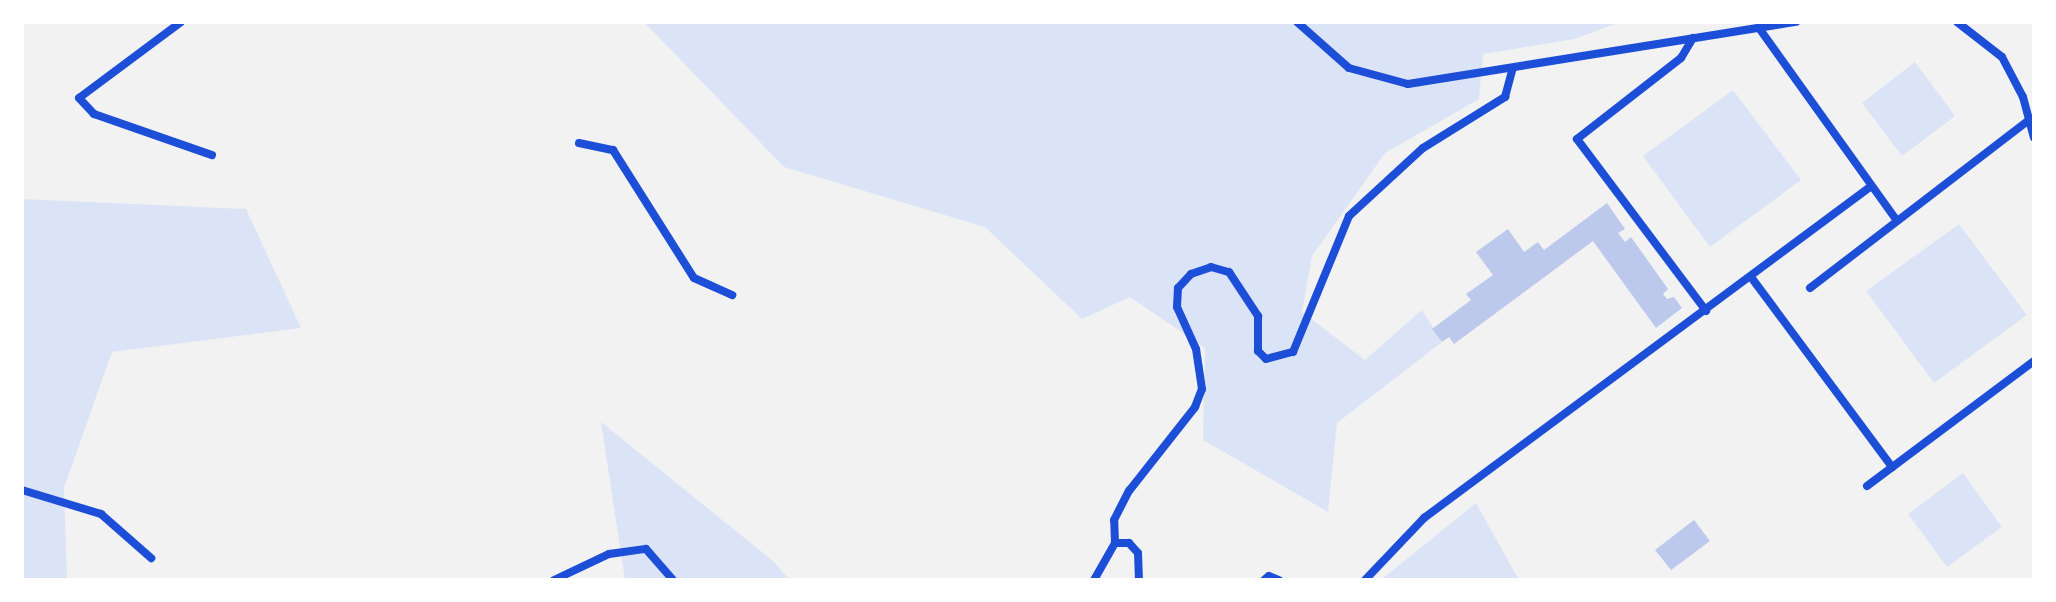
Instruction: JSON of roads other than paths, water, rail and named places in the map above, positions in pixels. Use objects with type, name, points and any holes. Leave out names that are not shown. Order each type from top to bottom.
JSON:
[{"type":"street","points":[[181,22],[79,98],[94,114],[212,155]]},
{"type":"street","points":[[1297,22],[1349,68],[1385,81],[1429,83],[1796,22]]},
{"type":"street","points":[[1957,22],[2002,57],[2030,119],[2034,138]]},
{"type":"street","points":[[1759,28],[1897,221]]},
{"type":"street","points":[[1693,38],[1681,58],[1577,139],[1706,311]]},
{"type":"street","points":[[1094,580],[1115,543],[1114,520],[1129,491],[1195,407],[1202,389],[1196,349],[1177,307],[1178,288],[1191,274],[1211,267],[1229,272],[1258,316],[1258,351],[1266,359],[1293,352],[1349,216],[1423,148],[1505,97],[1513,68]]},
{"type":"street","points":[[1810,288],[2030,119]]},
{"type":"street","points":[[579,143],[613,150],[694,278],[732,295]]},
{"type":"street","points":[[1366,580],[1424,518],[1870,187]]},
{"type":"street","points":[[1751,277],[1892,467]]},
{"type":"street","points":[[1867,486],[2034,361]]},
{"type":"street","points":[[22,490],[101,514],[151,558]]},
{"type":"street","points":[[1115,543],[1129,543],[1138,553],[1139,580]]},
{"type":"street","points":[[554,580],[609,554],[646,549],[673,580]]},
{"type":"street","points":[[1264,580],[1269,576],[1279,580]]}]
